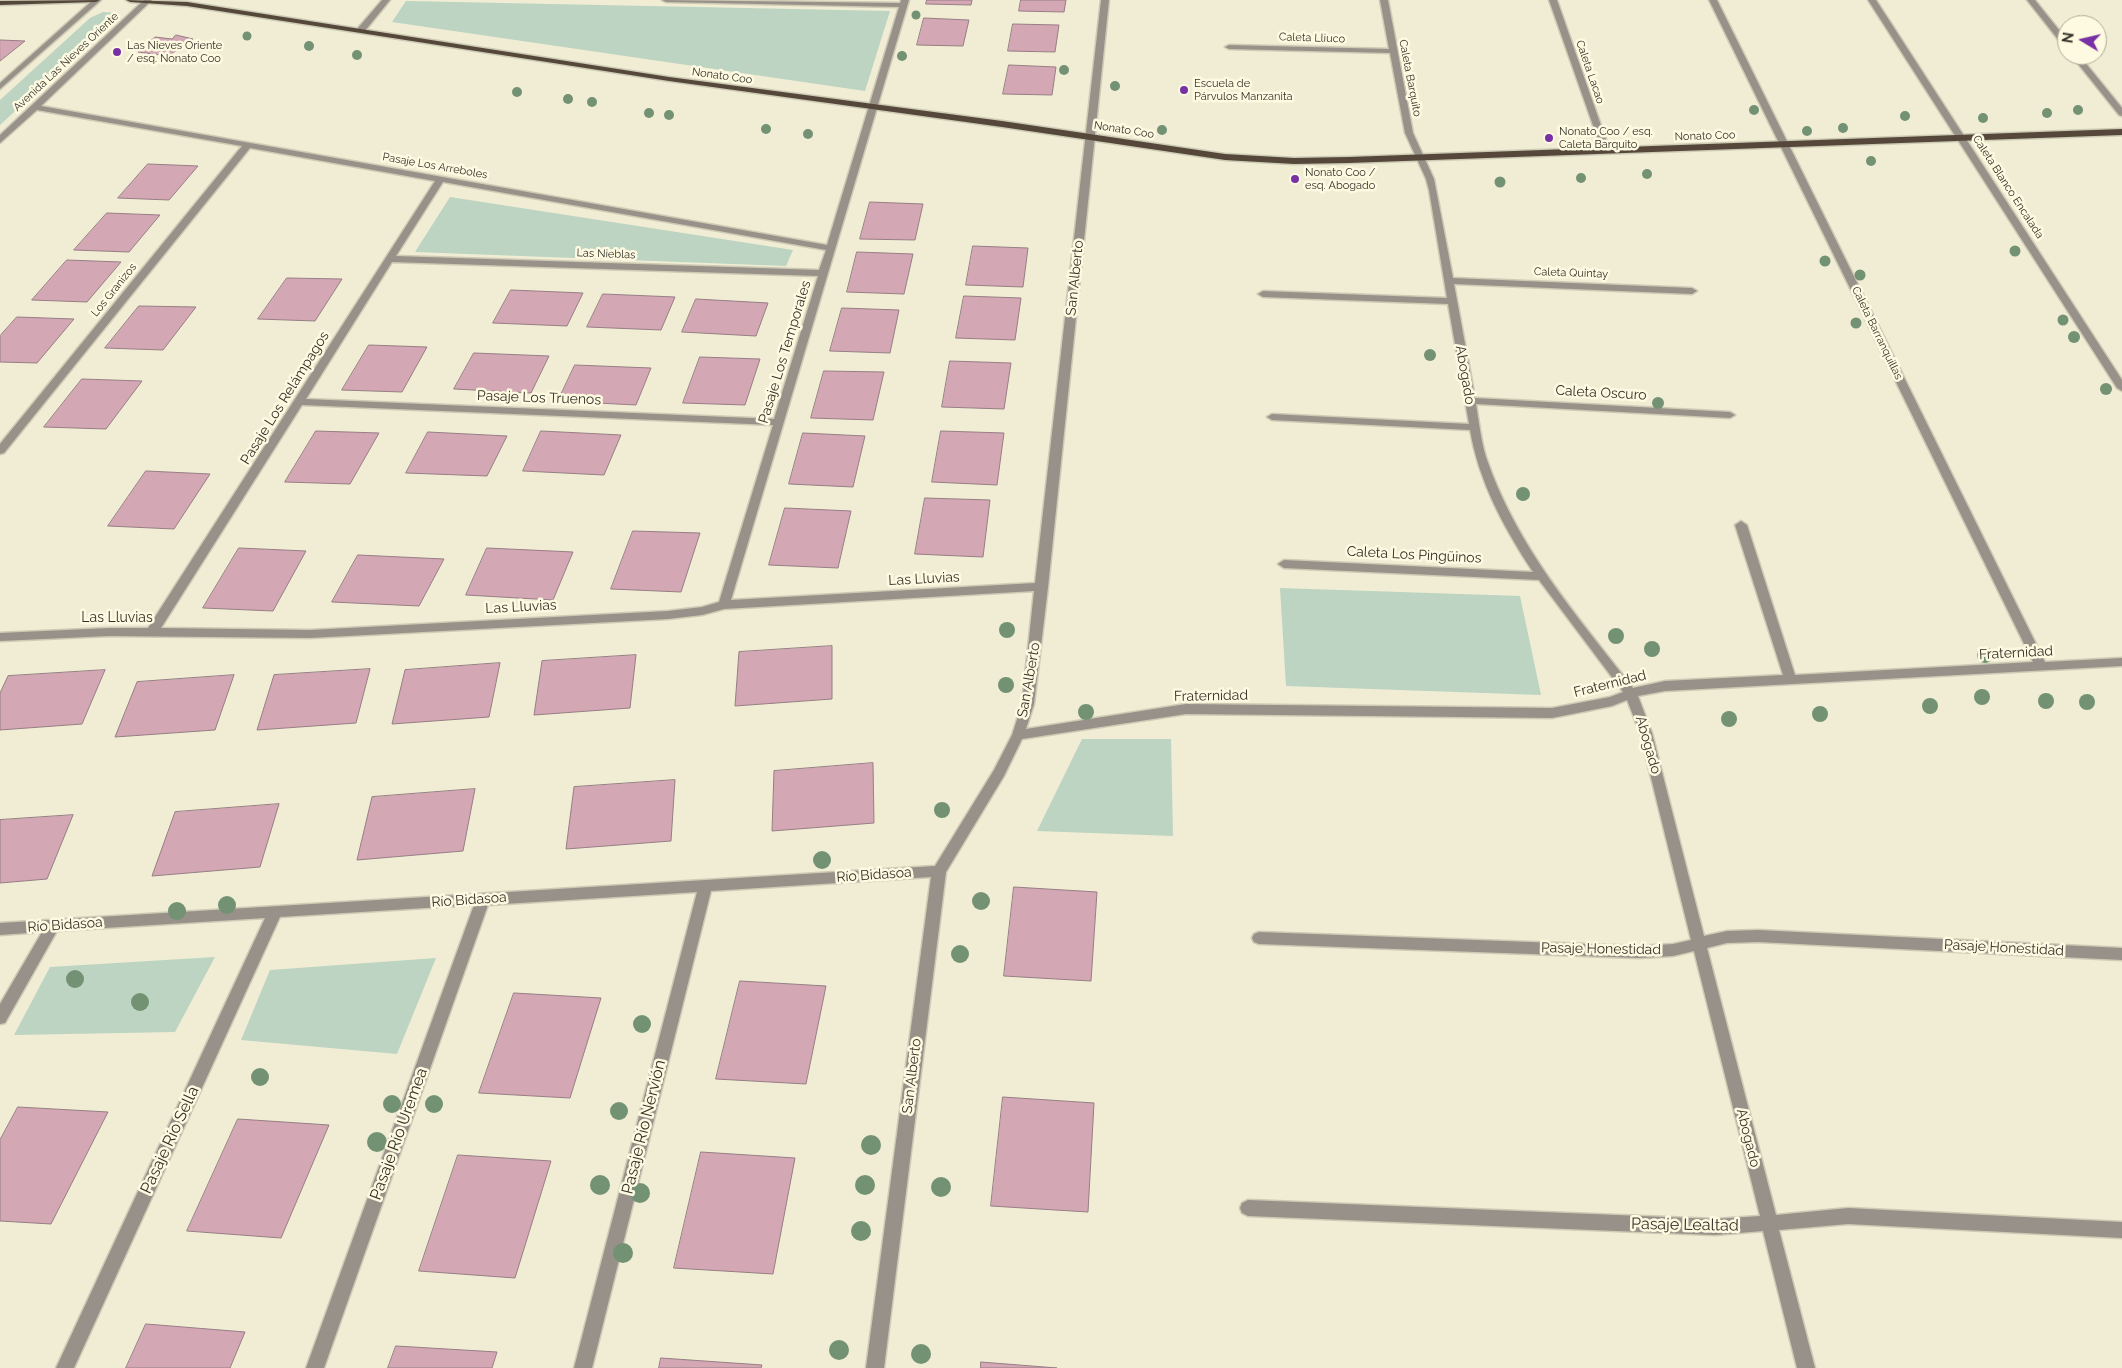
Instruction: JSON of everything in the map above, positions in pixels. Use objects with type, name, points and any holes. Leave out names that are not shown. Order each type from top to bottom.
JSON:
[{"type":"main road","points":[[0,3],[96,0]]},
{"type":"main road","name":"Nonato Coo","points":[[130,0],[187,4],[669,80],[1090,136],[1201,154],[1258,160],[1311,161],[1421,158],[2122,132]]},
{"type":"street","name":"Avenida Las Nieves Oriente","points":[[0,87],[96,0]]},
{"type":"street","name":"Avenida Las Nieves Oriente","points":[[0,140],[147,0]]},
{"type":"street","points":[[361,30],[386,0]]},
{"type":"street","points":[[666,0],[904,3]]},
{"type":"street","name":"San Alberto","points":[[875,1368],[939,871],[999,772],[1018,735],[1028,704],[1105,0]]},
{"type":"street","name":"Caleta Barquito","points":[[1384,0],[1409,133],[1421,158]]},
{"type":"street","name":"Caleta Lacao","points":[[1554,0],[1606,151]]},
{"type":"street","name":"Caleta Barranquillas","points":[[1713,0],[2041,667]]},
{"type":"street","name":"Caleta Blanco Encalada","points":[[1872,0],[2122,388]]},
{"type":"street","points":[[2031,0],[2057,32]]},
{"type":"street","name":"Pasaje Los Temporales","points":[[724,605],[904,3]]},
{"type":"street","name":"Caleta Lliuco","points":[[1229,47],[1394,51]]},
{"type":"street","points":[[2083,65],[2122,112]]},
{"type":"street","name":"Pasaje Los Arreboles","points":[[35,107],[831,248]]},
{"type":"street","name":"Los Granizos","points":[[0,451],[248,144]]},
{"type":"street","name":"Abogado","points":[[1421,158],[1430,178],[1474,427],[1488,483],[1516,535],[1543,576],[1631,694],[1646,733],[1806,1368]]},
{"type":"street","name":"Pasaje Los Relámpagos","points":[[152,632],[441,178]]},
{"type":"street","name":"Las Nieblas","points":[[389,259],[823,273]]},
{"type":"street","name":"Caleta Quintay","points":[[1448,280],[1692,291]]},
{"type":"street","points":[[1263,294],[1452,301]]},
{"type":"street","name":"Caleta Oscuro","points":[[1470,401],[1730,415]]},
{"type":"street","name":"Pasaje Los Truenos","points":[[299,402],[778,422]]},
{"type":"street","points":[[1272,417],[1474,427]]},
{"type":"street","points":[[1741,525],[1791,680]]},
{"type":"street","name":"Caleta Los Pingüinos","points":[[1284,564],[1543,576]]},
{"type":"street","name":"Las Lluvias","points":[[0,636],[109,632],[310,634],[668,614],[702,611],[724,605],[1042,587]]},
{"type":"street","name":"Fraternidad","points":[[1018,735],[1186,709],[1552,713],[1612,702],[1644,689],[1665,686],[2122,662]]},
{"type":"street","name":"Río Bidasoa","points":[[0,929],[939,871]]},
{"type":"street","name":"Pasaje Río Nervión","points":[[583,1368],[705,886]]},
{"type":"street","name":"Pasaje Río Uremea","points":[[315,1368],[484,899]]},
{"type":"street","name":"Pasaje Río Sella","points":[[65,1368],[275,912]]},
{"type":"street","points":[[0,1018],[52,926]]},
{"type":"street","name":"Pasaje Honestidad","points":[[1258,938],[1639,952],[1673,950],[1727,937],[1758,936],[2122,954]]},
{"type":"street","name":"Pasaje Lealtad","points":[[1248,1208],[1715,1227],[1848,1216],[2122,1230]]},
{"type":"green space","points":[[406,1],[890,11],[865,91],[392,22]]},
{"type":"green space","points":[[103,12],[119,13],[116,18],[0,125],[0,100],[90,18]]},
{"type":"green space","points":[[450,197],[793,250],[786,266],[415,252]]},
{"type":"green space","points":[[1280,588],[1520,596],[1541,695],[1286,686]]},
{"type":"green space","points":[[1082,739],[1171,739],[1173,836],[1037,831]]},
{"type":"green space","points":[[215,957],[175,1032],[14,1035],[50,967]]},
{"type":"green space","points":[[436,958],[397,1054],[241,1040],[270,970]]},
{"type":"building","points":[[927,0],[972,0],[971,5],[926,4]]},
{"type":"building","points":[[1021,0],[1066,0],[1064,12],[1019,11]]},
{"type":"building","points":[[924,18],[969,20],[963,46],[917,45]]},
{"type":"building","points":[[1013,24],[1059,25],[1055,52],[1008,51]]},
{"type":"building","points":[[176,35],[193,39],[168,56],[138,52],[155,37],[172,39]]},
{"type":"building","points":[[0,40],[25,41],[0,61]]},
{"type":"building","points":[[1009,65],[1056,67],[1052,95],[1003,94]]},
{"type":"building","points":[[148,164],[198,166],[169,200],[118,198]]},
{"type":"building","points":[[870,202],[923,204],[915,240],[860,239]]},
{"type":"building","points":[[107,213],[160,215],[129,252],[74,250]]},
{"type":"building","points":[[973,246],[1028,248],[1023,287],[966,285]]},
{"type":"building","points":[[857,252],[913,254],[904,294],[847,292]]},
{"type":"building","points":[[67,260],[121,262],[87,302],[32,300]]},
{"type":"building","points":[[287,278],[342,279],[315,321],[258,319]]},
{"type":"building","points":[[511,290],[583,293],[567,326],[493,323]]},
{"type":"building","points":[[603,294],[675,297],[661,330],[587,327]]},
{"type":"building","points":[[964,296],[1021,298],[1015,340],[956,338]]},
{"type":"building","points":[[696,299],[768,303],[756,336],[682,332]]},
{"type":"building","points":[[139,306],[196,307],[163,350],[105,348]]},
{"type":"building","points":[[842,308],[899,310],[890,353],[830,351]]},
{"type":"building","points":[[17,317],[74,319],[37,363],[0,362],[0,336]]},
{"type":"building","points":[[369,345],[427,347],[402,392],[342,390]]},
{"type":"building","points":[[474,353],[549,356],[531,393],[454,389]]},
{"type":"building","points":[[700,357],[760,359],[745,405],[683,403]]},
{"type":"building","points":[[950,361],[1011,363],[1004,409],[942,407]]},
{"type":"building","points":[[575,365],[651,368],[636,405],[558,401]]},
{"type":"building","points":[[824,371],[884,372],[873,420],[811,418]]},
{"type":"building","points":[[82,379],[142,381],[106,429],[44,427]]},
{"type":"building","points":[[316,431],[379,433],[350,484],[285,482]]},
{"type":"building","points":[[541,431],[621,435],[604,475],[523,471]]},
{"type":"building","points":[[941,431],[1004,433],[997,485],[932,482]]},
{"type":"building","points":[[428,432],[507,436],[487,476],[406,473]]},
{"type":"building","points":[[803,433],[865,436],[853,487],[789,484]]},
{"type":"building","points":[[146,471],[210,474],[174,529],[108,526]]},
{"type":"building","points":[[925,498],[990,500],[983,557],[915,554]]},
{"type":"building","points":[[785,508],[851,511],[838,568],[769,565]]},
{"type":"building","points":[[633,531],[700,533],[681,592],[611,589]]},
{"type":"building","points":[[239,548],[306,551],[273,611],[203,608]]},
{"type":"building","points":[[487,548],[573,552],[553,600],[466,595]]},
{"type":"building","points":[[358,555],[444,559],[419,606],[332,602]]},
{"type":"building","points":[[832,646],[832,699],[735,706],[739,652]]},
{"type":"building","points":[[636,655],[630,708],[534,715],[542,661]]},
{"type":"building","points":[[500,663],[489,717],[392,724],[405,670]]},
{"type":"building","points":[[370,669],[356,723],[257,730],[274,675]]},
{"type":"building","points":[[105,670],[82,724],[0,730],[0,693],[8,676]]},
{"type":"building","points":[[234,675],[215,730],[115,737],[137,682]]},
{"type":"building","points":[[873,763],[874,823],[772,831],[774,771]]},
{"type":"building","points":[[675,780],[671,841],[566,849],[574,787]]},
{"type":"building","points":[[475,789],[463,851],[357,860],[372,797]]},
{"type":"building","points":[[279,804],[260,867],[152,876],[175,812]]},
{"type":"building","points":[[73,815],[47,879],[0,883],[0,820]]},
{"type":"building","points":[[1014,887],[1097,892],[1091,981],[1004,976]]},
{"type":"building","points":[[740,981],[826,986],[806,1084],[716,1079]]},
{"type":"building","points":[[514,993],[601,998],[570,1098],[479,1093]]},
{"type":"building","points":[[1003,1097],[1094,1103],[1088,1212],[991,1206]]},
{"type":"building","points":[[18,1107],[108,1112],[51,1224],[0,1221],[0,1140]]},
{"type":"building","points":[[238,1119],[329,1125],[281,1238],[187,1231]]},
{"type":"building","points":[[701,1152],[795,1158],[773,1274],[674,1268]]},
{"type":"building","points":[[458,1155],[551,1161],[515,1278],[419,1271]]},
{"type":"building","points":[[146,1324],[245,1332],[230,1368],[126,1368]]},
{"type":"building","points":[[396,1346],[497,1352],[492,1368],[388,1368]]},
{"type":"building","points":[[661,1358],[762,1365],[761,1368],[659,1368]]},
{"type":"building","points":[[981,1362],[1057,1368],[981,1368]]},
{"type":"place","name":"Las Nieves Oriente / esq. Nonato Coo","points":[[117,52]]},
{"type":"place","name":"Escuela de Párvulos Manzanita","points":[[1184,90]]},
{"type":"place","name":"Nonato Coo / esq. Caleta Barquito","points":[[1549,138]]},
{"type":"place","name":"Nonato Coo / esq. Abogado","points":[[1295,179]]}]
